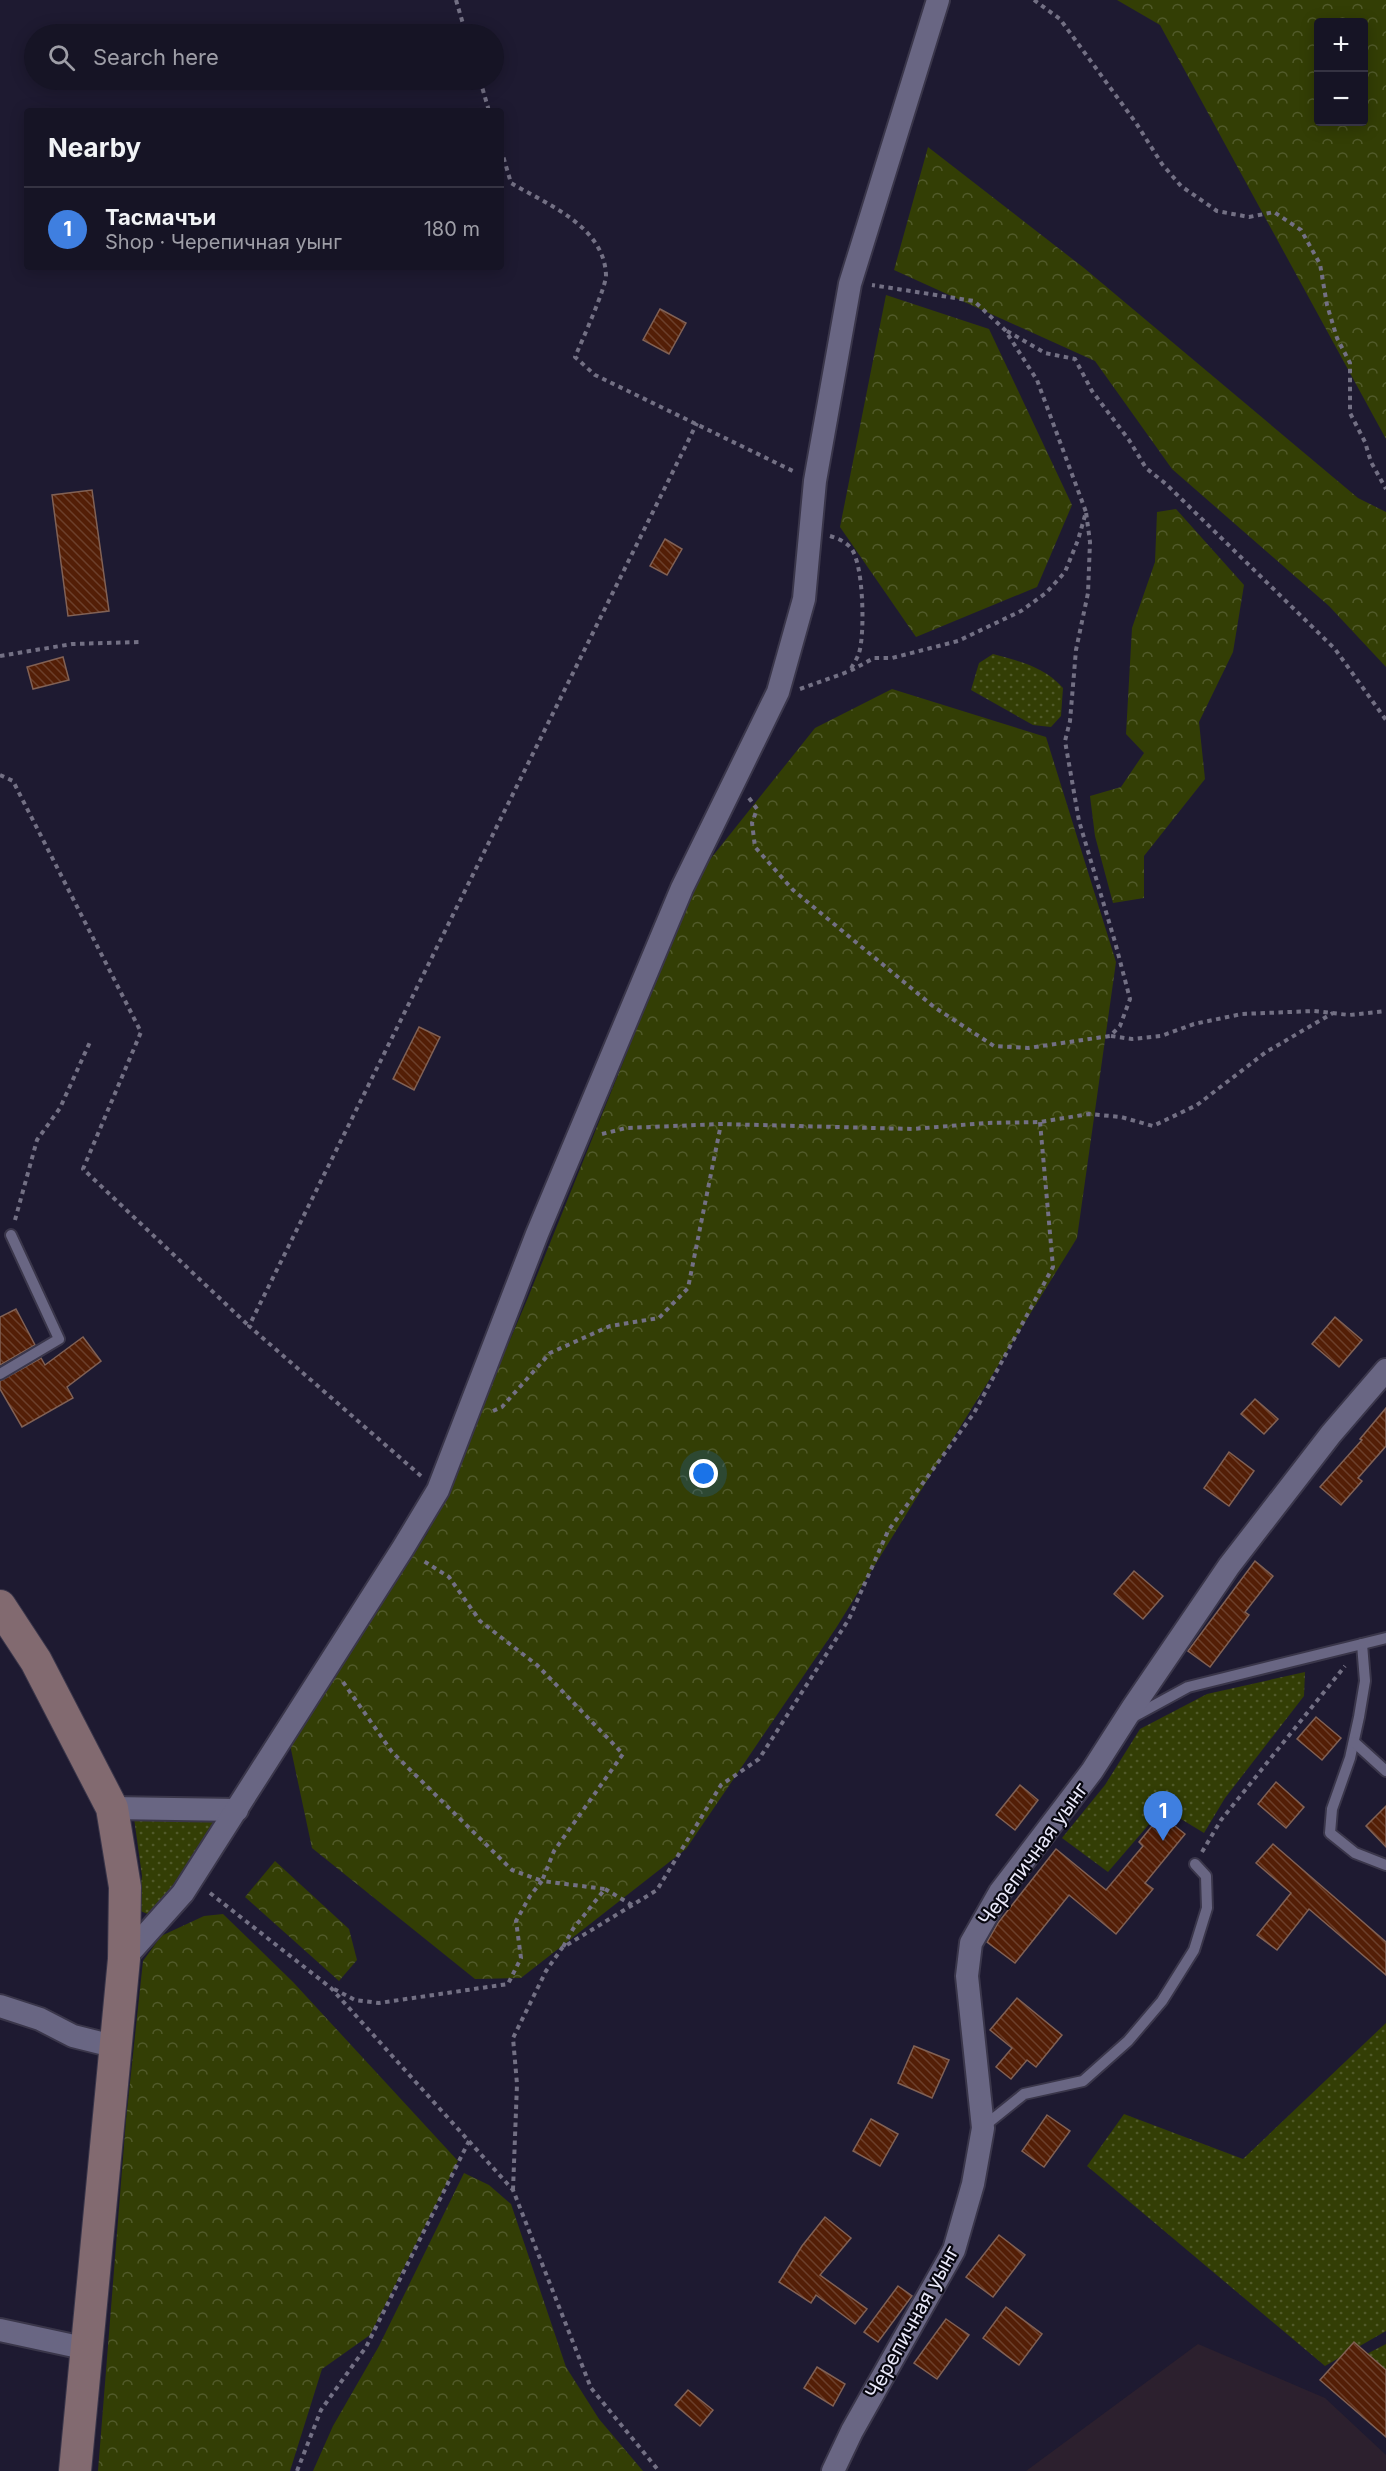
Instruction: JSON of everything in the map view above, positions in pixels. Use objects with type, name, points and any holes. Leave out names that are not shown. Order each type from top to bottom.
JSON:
[{"type":"main road","points":[[0,1606],[36,1661],[112,1808],[125,1887],[124,1959],[117,2047],[75,2471]]},
{"type":"street","points":[[124,1959],[183,1893],[438,1490],[537,1234],[682,888],[778,692],[804,599],[815,481],[850,284],[938,0]]},
{"type":"street","name":"Черепичная уынг","points":[[833,2471],[852,2431],[954,2250],[974,2184],[983,2128],[967,1976],[971,1943],[1000,1892],[1092,1771],[1229,1566],[1331,1434],[1386,1370]]},
{"type":"street","points":[[112,1808],[237,1810]]},
{"type":"street","points":[[0,2006],[40,2019],[73,2036],[117,2047]]},
{"type":"street","points":[[0,2330],[88,2349]]},
{"type":"lane","points":[[0,1374],[59,1339],[10,1235]]},
{"type":"lane","points":[[1123,1722],[1188,1687],[1386,1638]]},
{"type":"lane","points":[[1362,1644],[1365,1681],[1354,1742],[1332,1809],[1330,1833],[1354,1852],[1386,1865]]},
{"type":"lane","points":[[1354,1742],[1386,1771]]},
{"type":"lane","points":[[983,2128],[1024,2094],[1083,2081],[1128,2041],[1162,2001],[1194,1950],[1207,1908],[1206,1876],[1195,1864]]},
{"type":"path","points":[[456,0],[463,24]]},
{"type":"path","points":[[1034,0],[1060,19],[1136,123],[1162,164],[1181,186],[1217,211],[1249,217],[1274,212],[1301,230],[1320,264],[1327,305],[1337,338],[1350,363],[1350,413],[1365,441],[1371,462],[1386,489]]},
{"type":"path","points":[[483,90],[488,108]]},
{"type":"path","points":[[504,159],[511,183],[585,228],[598,244],[606,276],[575,357],[595,375],[815,481]]},
{"type":"path","points":[[850,284],[881,285],[974,301],[1005,330],[1045,353],[1075,359],[1092,390],[1129,440],[1146,468],[1166,484],[1335,649],[1386,720]]},
{"type":"path","points":[[1005,330],[1038,380],[1086,512],[1090,542],[1088,593],[1076,650],[1070,721],[1065,741],[1079,821],[1130,999],[1120,1026],[1110,1036]]},
{"type":"path","points":[[249,1326],[697,423]]},
{"type":"path","points":[[778,692],[807,688],[850,671],[874,658],[892,658],[958,641],[1021,612],[1046,593],[1065,572],[1086,512]]},
{"type":"path","points":[[810,530],[839,539],[852,548],[859,573],[863,613],[859,652],[850,671]]},
{"type":"path","points":[[0,656],[72,644],[139,642]]},
{"type":"path","points":[[0,775],[12,781],[141,1032],[83,1169],[249,1326],[438,1490]]},
{"type":"path","points":[[734,784],[745,792],[757,809],[752,823],[755,848],[793,890],[934,1007],[994,1046],[1028,1047],[1110,1036],[1132,1039],[1161,1036],[1194,1024],[1242,1014],[1314,1011],[1349,1015],[1386,1011]]},
{"type":"path","points":[[576,1142],[626,1128],[721,1124],[913,1130],[1040,1122],[1089,1114],[1121,1117],[1153,1126],[1197,1105],[1266,1052],[1333,1013]]},
{"type":"path","points":[[10,1235],[37,1140],[60,1108],[90,1042]]},
{"type":"path","points":[[562,1948],[657,1890],[721,1785],[759,1759],[849,1619],[888,1531],[974,1413],[1053,1267],[1040,1122]]},
{"type":"path","points":[[463,1425],[502,1407],[550,1353],[610,1326],[659,1318],[688,1288],[721,1124]]},
{"type":"path","points":[[331,1988],[355,2000],[379,2003],[508,1984],[521,1958],[516,1921],[530,1896],[542,1881],[554,1851],[623,1754],[537,1665],[480,1621],[449,1577],[403,1548]]},
{"type":"path","points":[[1195,1864],[1221,1820],[1362,1644]]},
{"type":"path","points":[[329,1661],[392,1752],[512,1870],[542,1881],[604,1889],[632,1905]]},
{"type":"path","points":[[513,2190],[517,2084],[513,2038],[546,1971],[573,1929],[604,1889]]},
{"type":"path","points":[[183,1893],[207,1891],[331,1988],[513,2190],[591,2388],[659,2471]]},
{"type":"path","points":[[297,2471],[321,2410],[366,2347],[469,2141]]},
{"type":"shaded area","points":[[1198,2344],[1325,2398],[1386,2455],[1386,2471],[1026,2471]]},
{"type":"green space","points":[[1117,0],[1386,0],[1386,439],[1160,25]]},
{"type":"green space","points":[[928,147],[1084,268],[1358,498],[1386,512],[1386,667],[1329,606],[1172,469],[1095,361],[894,270]]},
{"type":"green space","points":[[886,295],[989,329],[1072,505],[1037,587],[916,637],[840,527]]},
{"type":"green space","points":[[1176,509],[1244,585],[1233,652],[1199,722],[1205,779],[1144,856],[1144,898],[1113,903],[1095,836],[1090,796],[1121,787],[1144,753],[1126,734],[1132,628],[1155,562],[1157,512]]},
{"type":"green space","points":[[993,654],[1022,662],[1039,670],[1063,688],[1061,716],[1051,727],[1033,725],[971,690],[979,663]]},
{"type":"green space","points":[[892,689],[1046,737],[1116,962],[1077,1238],[836,1628],[686,1849],[521,1978],[475,1979],[312,1848],[289,1740],[332,1671],[427,1534],[527,1300],[700,872],[815,728]]},
{"type":"green space","points":[[1305,1672],[1304,1696],[1225,1798],[1204,1833],[1163,1808],[1108,1872],[1062,1838],[1105,1785],[1140,1729],[1207,1694]]},
{"type":"green space","points":[[134,1818],[217,1819],[176,1881],[150,1915],[138,1910],[142,1876]]},
{"type":"green space","points":[[275,1861],[349,1929],[357,1960],[339,1981],[245,1897]]},
{"type":"green space","points":[[223,1914],[293,1982],[458,2161],[370,2335],[322,2369],[290,2471],[98,2471],[126,2120],[143,1961],[161,1936],[204,1916]]},
{"type":"green space","points":[[1386,2023],[1386,2331],[1325,2366],[1087,2166],[1124,2114],[1243,2159]]},
{"type":"green space","points":[[464,2173],[489,2185],[511,2204],[566,2367],[599,2419],[643,2471],[313,2471],[333,2426],[379,2346]]},
{"type":"green space","points":[[1386,2344],[1386,2385],[1359,2358]]},
{"type":"building","points":[[660,309],[686,323],[669,354],[643,340]]},
{"type":"building","points":[[92,490],[109,611],[68,616],[52,495]]},
{"type":"building","points":[[665,539],[682,549],[667,575],[650,566]]},
{"type":"building","points":[[63,657],[69,680],[33,689],[27,667]]},
{"type":"building","points":[[419,1027],[440,1037],[414,1090],[393,1079]]},
{"type":"building","points":[[16,1309],[35,1345],[0,1365],[0,1317]]},
{"type":"building","points":[[1335,1317],[1362,1340],[1339,1367],[1312,1344]]},
{"type":"building","points":[[83,1337],[101,1361],[67,1387],[73,1398],[22,1427],[0,1389],[0,1381],[41,1358],[45,1365]]},
{"type":"building","points":[[1255,1399],[1278,1419],[1264,1434],[1241,1414]]},
{"type":"building","points":[[1386,1408],[1386,1446],[1358,1478],[1362,1481],[1341,1505],[1320,1487],[1362,1440],[1360,1439]]},
{"type":"building","points":[[1229,1452],[1254,1471],[1229,1506],[1204,1488]]},
{"type":"building","points":[[1255,1561],[1273,1576],[1245,1612],[1249,1615],[1210,1667],[1188,1651]]},
{"type":"building","points":[[1134,1571],[1163,1596],[1143,1619],[1114,1594]]},
{"type":"building","points":[[1316,1717],[1341,1738],[1322,1760],[1297,1739]]},
{"type":"building","points":[[1276,1782],[1304,1807],[1286,1828],[1258,1804]]},
{"type":"building","points":[[1020,1785],[1038,1800],[1015,1830],[996,1815]]},
{"type":"building","points":[[1386,1806],[1386,1847],[1366,1826]]},
{"type":"building","points":[[1161,1815],[1185,1834],[1145,1883],[1153,1889],[1116,1934],[1069,1895],[1015,1963],[987,1942],[998,1923],[1056,1849],[1106,1890],[1143,1846],[1139,1842]]},
{"type":"building","points":[[1273,1844],[1386,1942],[1386,1975],[1309,1909],[1277,1950],[1257,1935],[1291,1893],[1256,1863]]},
{"type":"building","points":[[1017,1998],[1062,2035],[1036,2067],[1027,2060],[1011,2079],[996,2067],[1012,2048],[990,2030]]},
{"type":"building","points":[[914,2046],[949,2060],[932,2098],[898,2083]]},
{"type":"building","points":[[1047,2115],[1070,2131],[1044,2167],[1022,2151]]},
{"type":"building","points":[[871,2119],[898,2134],[880,2166],[853,2151]]},
{"type":"building","points":[[825,2217],[851,2238],[820,2275],[867,2309],[855,2324],[816,2295],[811,2303],[779,2282],[802,2246]]},
{"type":"building","points":[[999,2235],[1025,2255],[993,2297],[966,2277]]},
{"type":"building","points":[[898,2286],[912,2296],[878,2342],[864,2332]]},
{"type":"building","points":[[1006,2307],[1042,2334],[1019,2365],[983,2338]]},
{"type":"building","points":[[946,2319],[969,2335],[937,2379],[914,2363]]},
{"type":"building","points":[[1354,2342],[1386,2370],[1386,2437],[1320,2380]]},
{"type":"building","points":[[817,2367],[845,2384],[833,2406],[804,2388]]},
{"type":"building","points":[[688,2390],[713,2410],[700,2426],[675,2405]]},
{"type":"place","name":"Тасмачъи","points":[[1163,1841]]}]
